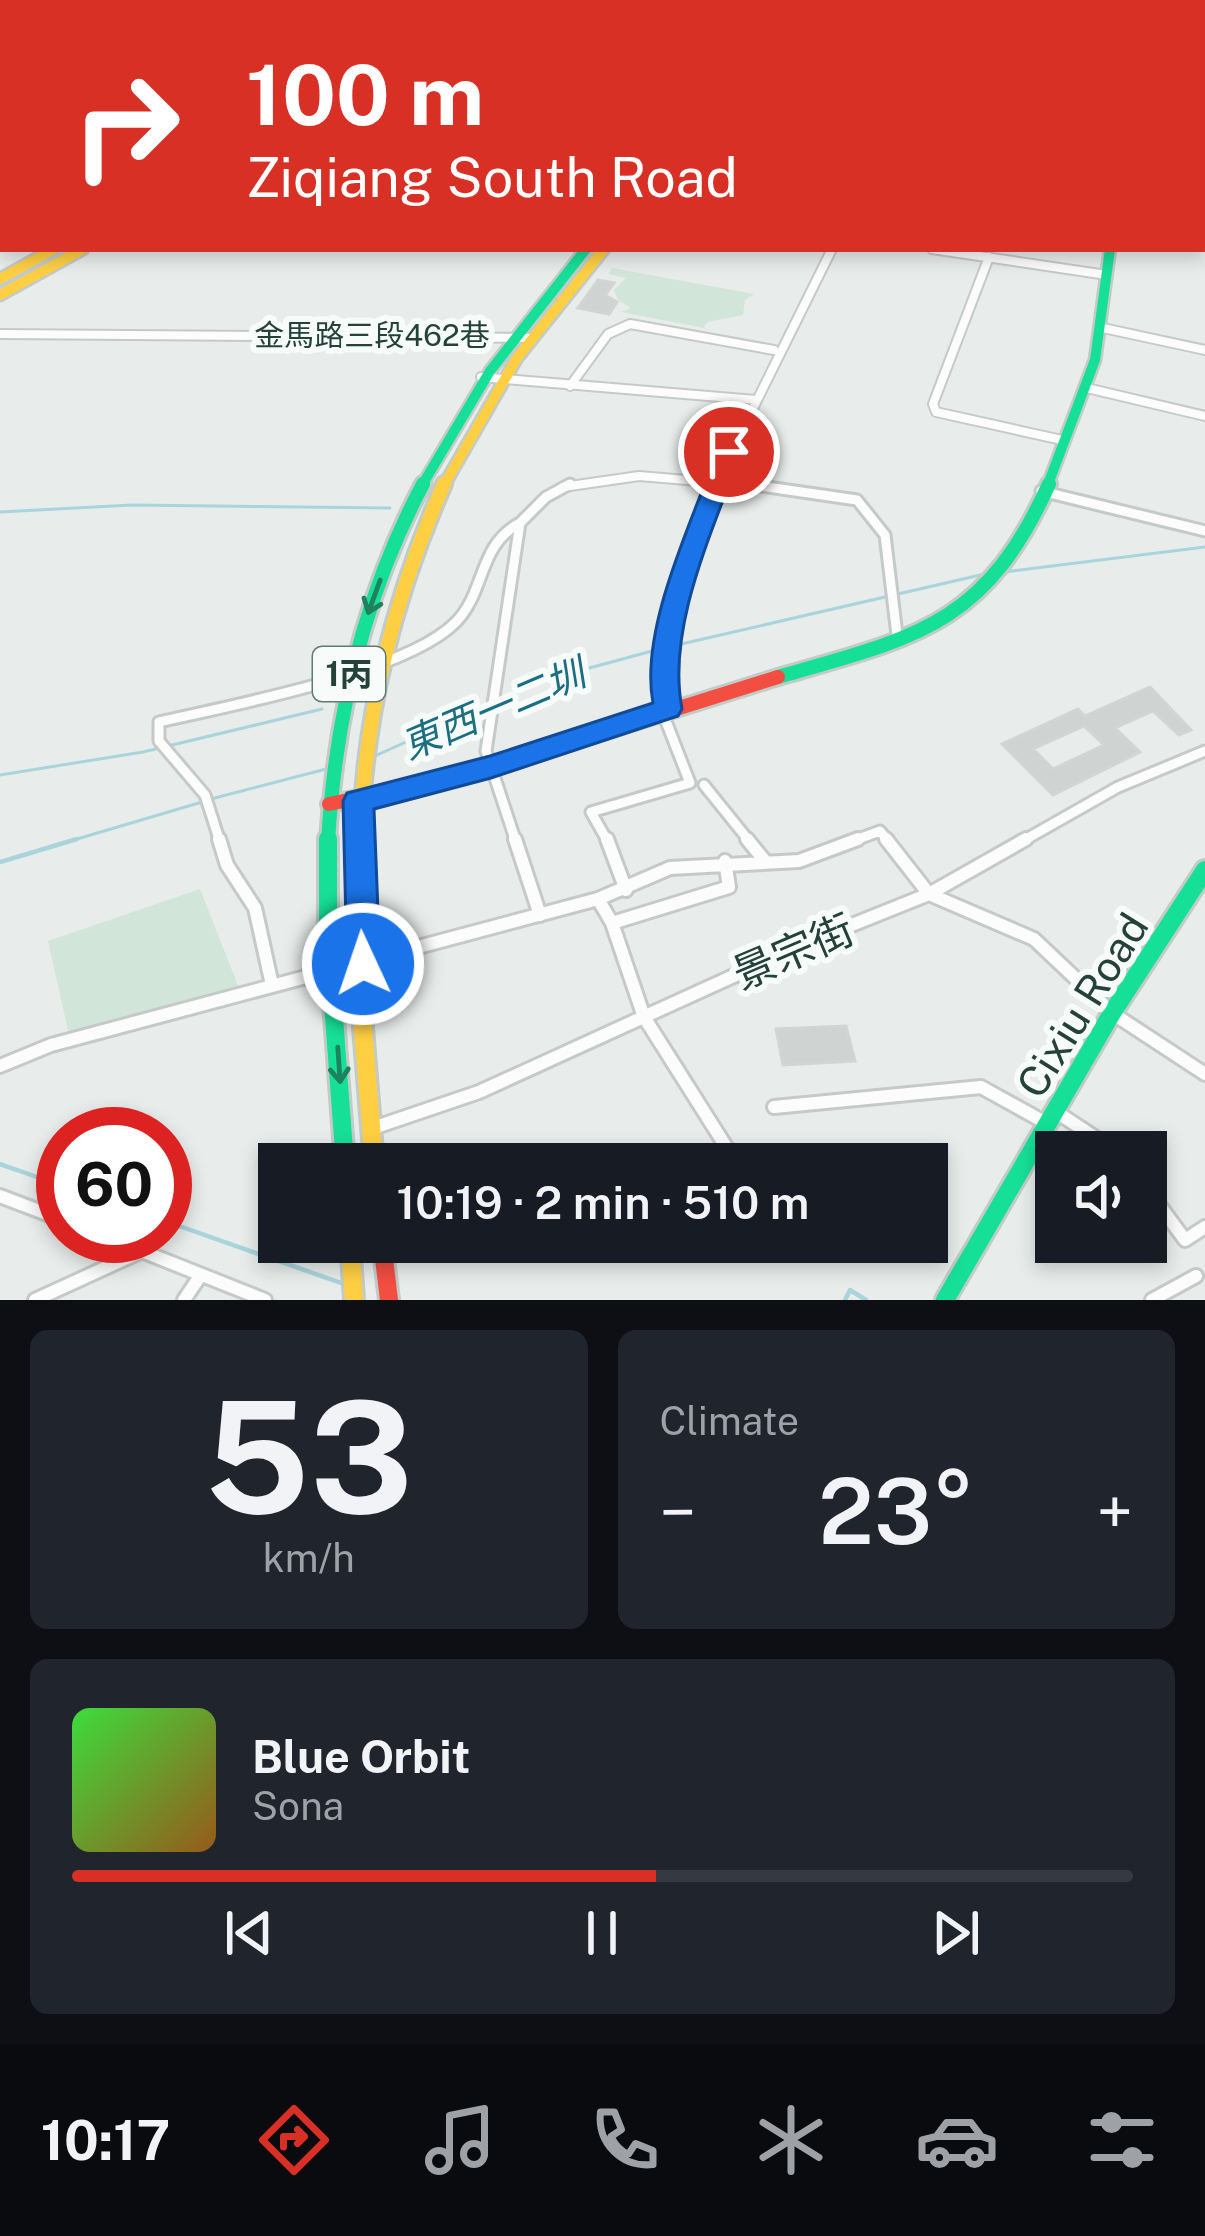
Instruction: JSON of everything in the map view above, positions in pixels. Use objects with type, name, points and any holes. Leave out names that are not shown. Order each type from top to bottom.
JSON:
[{"type":"main road","points":[[0,279],[49,252]]},
{"type":"main road","points":[[0,296],[78,252]]},
{"type":"main road","name":"1丙","points":[[344,1143],[329,804],[350,669],[387,560],[482,377],[583,252]]},
{"type":"main road","name":"1丙","points":[[372,1143],[358,801],[374,663],[431,482],[498,380],[602,252]]},
{"type":"main road","points":[[329,804],[358,801],[491,766],[896,635],[979,596],[1005,567],[1087,388],[1103,328],[1110,252]]},
{"type":"main road","name":"Cixiu Road","points":[[945,1300],[1112,1012],[1205,870]]},
{"type":"main road","points":[[351,1263],[354,1300]]},
{"type":"main road","points":[[384,1263],[388,1299]]},
{"type":"street","points":[[626,890],[616,854],[591,812],[690,783],[665,710],[662,680],[674,619],[715,482],[775,350],[830,252]]},
{"type":"street","points":[[953,252],[1107,275]]},
{"type":"street","points":[[988,257],[933,404],[936,412],[1063,440]]},
{"type":"street","points":[[570,386],[608,334],[630,324],[775,350]]},
{"type":"street","points":[[1103,328],[1205,350]]},
{"type":"street","name":"金馬路三段462巷","points":[[0,334],[530,338]]},
{"type":"street","points":[[482,377],[756,400]]},
{"type":"street","points":[[1087,388],[1205,416]]},
{"type":"street","points":[[272,985],[255,908],[227,865],[206,801],[163,747],[159,722],[263,698],[416,648],[458,621],[490,546],[546,496],[585,479],[715,482],[857,500],[885,535],[896,635]]},
{"type":"street","points":[[1041,491],[1205,531]]},
{"type":"street","points":[[520,523],[486,751],[540,915]]},
{"type":"street","name":"景宗街","points":[[370,1129],[479,1092],[797,946],[929,895],[1118,787],[1205,751]]},
{"type":"street","points":[[704,785],[764,860]]},
{"type":"street","points":[[0,1066],[51,1045],[626,890],[670,868],[725,861],[799,861],[880,831],[929,895],[1034,939],[1112,1012],[1205,1074]]},
{"type":"street","points":[[612,923],[728,886],[725,861]]},
{"type":"street","points":[[598,898],[612,923],[644,1017],[724,1143]]},
{"type":"street","points":[[774,1107],[981,1087],[1076,1131]]},
{"type":"street","points":[[0,1196],[36,1210]]},
{"type":"street","points":[[1167,1216],[1185,1240],[1205,1227]]},
{"type":"street","points":[[35,1300],[116,1263]]},
{"type":"street","points":[[170,1263],[265,1300]]},
{"type":"street","points":[[184,1300],[200,1276]]},
{"type":"street","points":[[1152,1300],[1196,1276]]},
{"type":"green space","points":[[612,268],[754,294],[745,300],[743,315],[707,322],[704,328],[621,312],[631,308],[618,300],[614,290],[626,278],[608,274]]},
{"type":"green space","points":[[200,889],[239,988],[69,1035],[48,941]]},
{"type":"building","points":[[598,280],[614,283],[605,295],[617,302],[609,314],[578,308]]},
{"type":"building","points":[[1150,687],[1191,730],[1179,735],[1153,711],[1115,728],[1140,752],[1053,795],[1002,744],[1078,709],[1085,716]],"holes":[[[1084,726],[1104,745],[1053,769],[1033,749]]]},
{"type":"building","points":[[846,1026],[855,1061],[783,1065],[776,1029]]},
{"type":"waterway","points":[[0,512],[132,505],[390,508]]},
{"type":"waterway","name":"東西一二圳","points":[[1004,572],[1205,547]]},
{"type":"waterway","name":"東西一二圳","points":[[677,645],[989,573]]},
{"type":"waterway","name":"東西一二圳","points":[[368,759],[545,680],[667,647]]},
{"type":"waterway","points":[[0,775],[143,752],[322,709]]},
{"type":"waterway","name":"東西一二圳","points":[[211,799],[330,768]]},
{"type":"waterway","name":"東西一二圳","points":[[67,842],[202,802]]},
{"type":"waterway","name":"東西一二圳","points":[[0,862],[77,839]]},
{"type":"waterway","points":[[0,1164],[36,1177]]},
{"type":"waterway","points":[[192,1231],[344,1284]]},
{"type":"waterway","points":[[845,1300],[850,1290],[866,1300]]},
{"type":"traffic: fast","points":[[343,1143],[327,845],[340,722],[358,647],[382,574],[448,436],[490,371],[584,252]]},
{"type":"traffic: fast","points":[[778,677],[910,636],[959,611],[999,574],[1055,472],[1084,394],[1104,321],[1110,252]]},
{"type":"traffic: fast","points":[[945,1300],[1112,1013],[1205,870]]},
{"type":"traffic: slow","points":[[0,279],[49,252]]},
{"type":"traffic: slow","points":[[0,295],[78,252]]},
{"type":"traffic: slow","points":[[372,1143],[358,903],[362,787],[377,676],[407,570],[452,465],[517,358],[602,252]]},
{"type":"traffic: slow","points":[[351,1263],[354,1300]]},
{"type":"traffic: jam","points":[[329,804],[456,778],[778,677]]},
{"type":"traffic: jam","points":[[385,1263],[389,1300]]},
{"type":"route","points":[[363,964],[358,801],[491,766],[668,709],[662,680],[682,584],[698,528],[729,452]]}]
